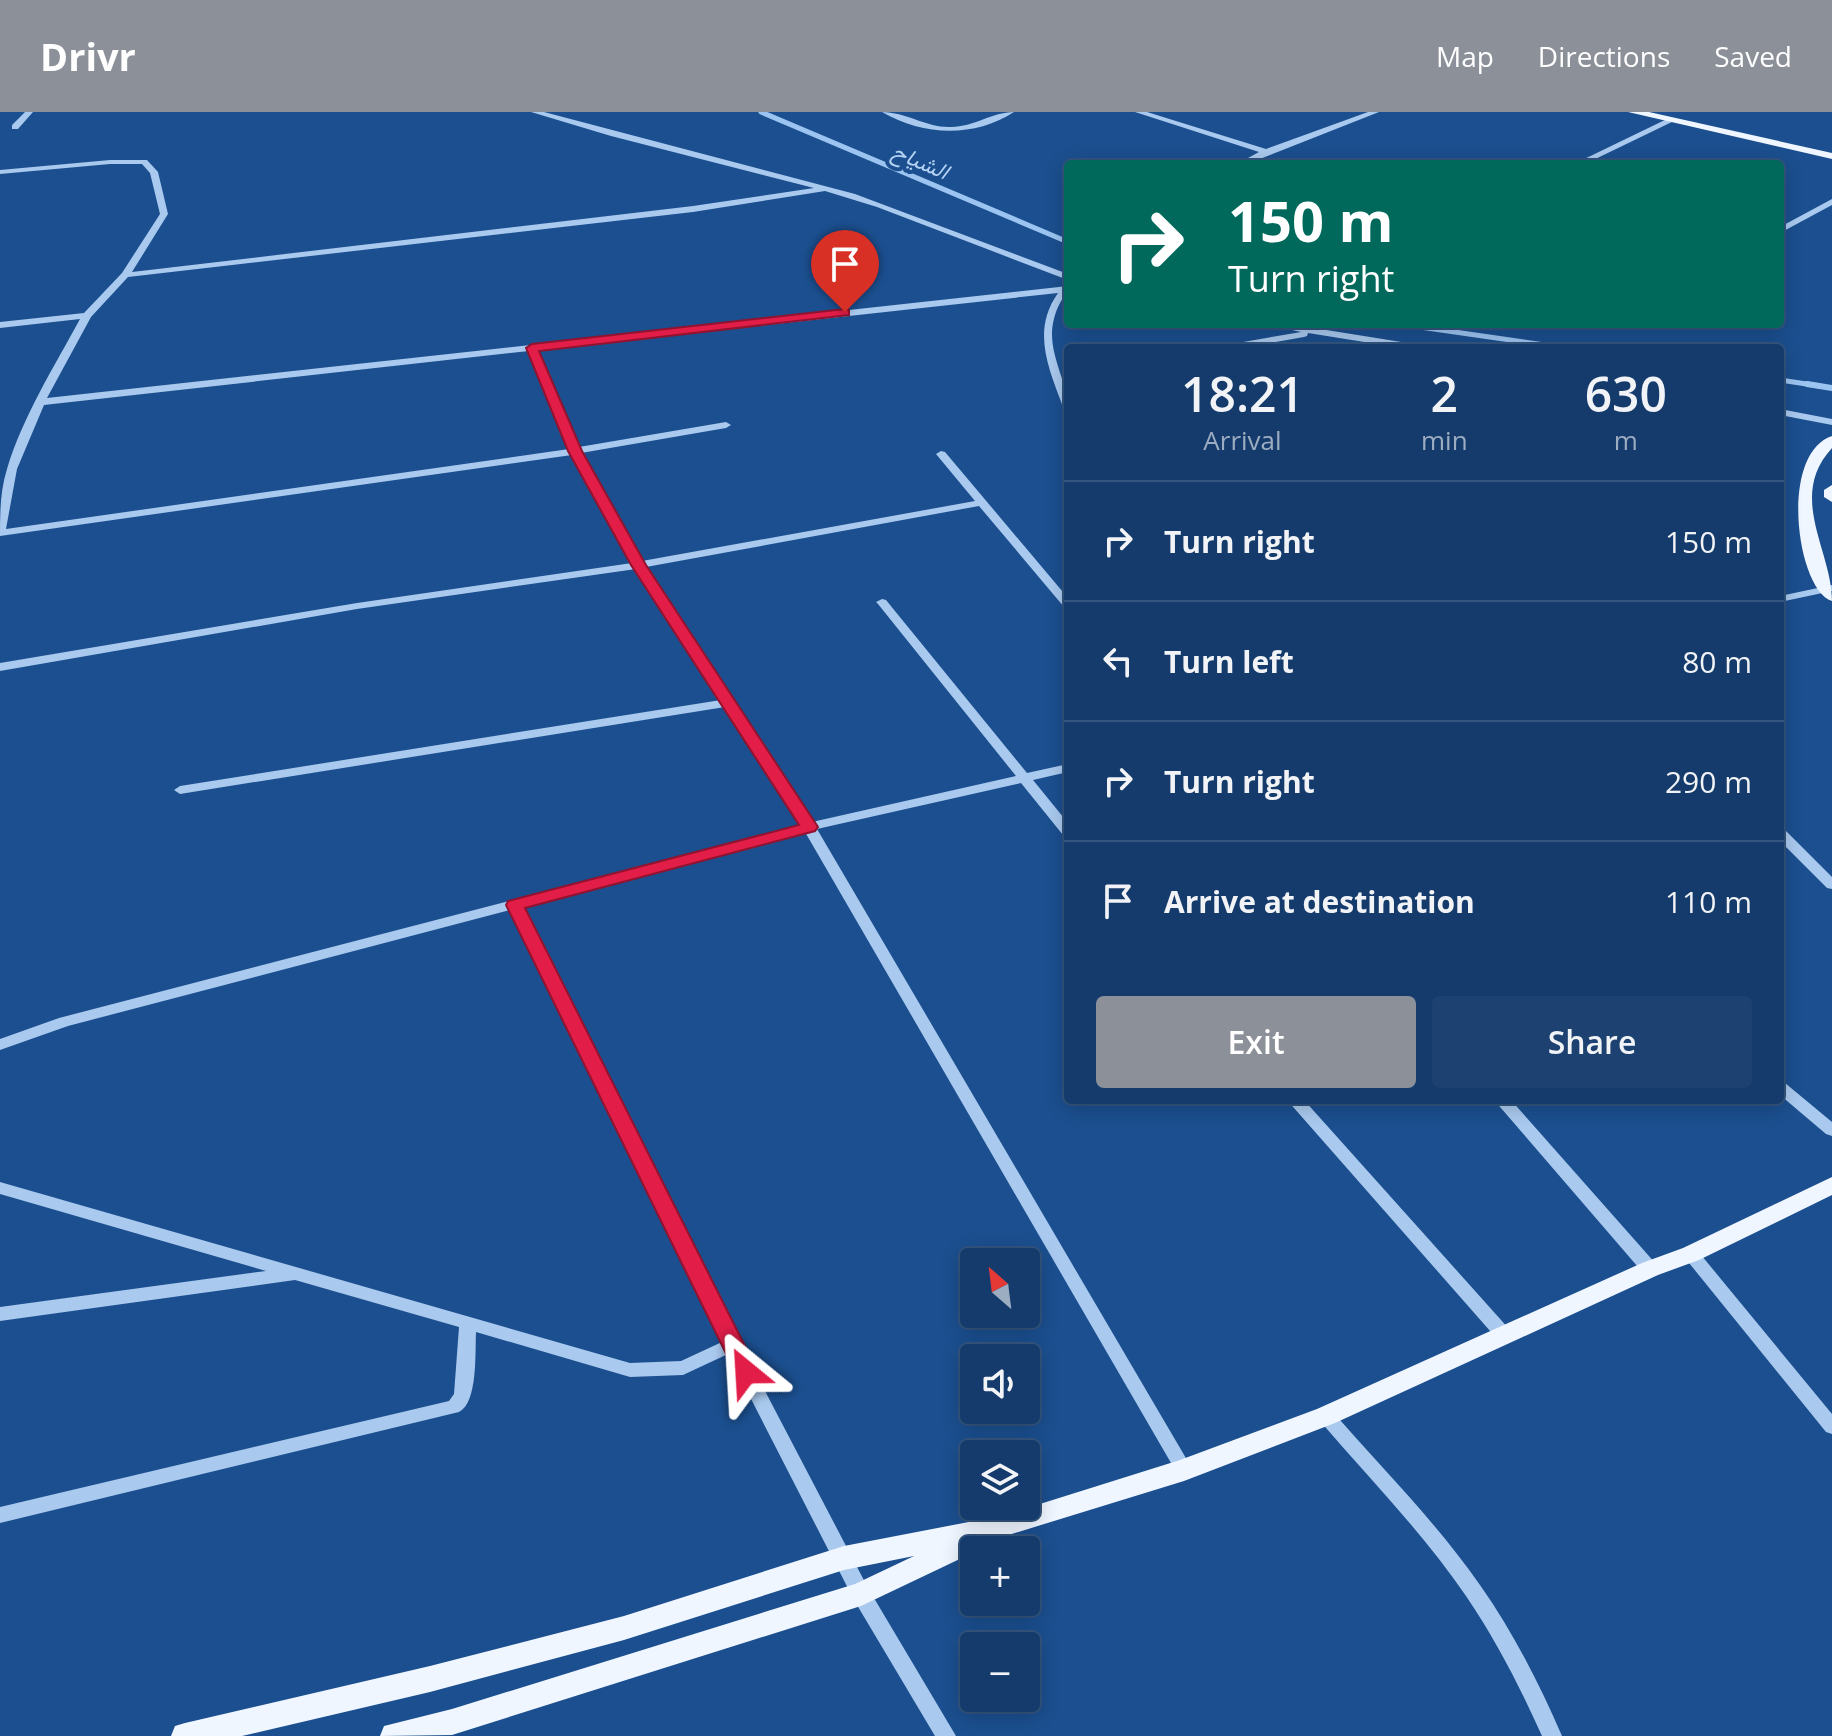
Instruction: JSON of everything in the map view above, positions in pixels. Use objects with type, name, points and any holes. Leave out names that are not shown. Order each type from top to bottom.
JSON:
[{"type":"main road","points":[[1634,112],[1832,148]]},
{"type":"main road","points":[[1667,116],[1832,156]]},
{"type":"main road","points":[[1830,591],[1808,536],[1806,509],[1808,474],[1818,454],[1832,440]]},
{"type":"main road","points":[[1832,490],[1832,497]]},
{"type":"main road","points":[[185,1736],[430,1679],[624,1628],[844,1558],[1005,1526],[1184,1470],[1326,1416],[1650,1269],[1691,1254],[1832,1185]]},
{"type":"main road","points":[[394,1736],[452,1722],[861,1594],[1005,1526]]},
{"type":"street","points":[[15,127],[29,112]]},
{"type":"street","points":[[535,112],[754,167],[913,217],[999,253],[1064,276]]},
{"type":"street","points":[[886,112],[928,128],[952,132],[969,129],[1010,112]]},
{"type":"street","points":[[1139,112],[1266,152]]},
{"type":"street","points":[[1249,160],[1375,112]]},
{"type":"street","points":[[1585,160],[1667,116]]},
{"type":"street","points":[[0,172],[110,162],[149,164],[154,172],[164,214],[125,275],[87,316],[40,402],[6,470],[0,532],[575,451],[726,425]]},
{"type":"street","points":[[125,275],[693,209],[823,189]]},
{"type":"street","points":[[1784,228],[1832,202]]},
{"type":"street","points":[[40,402],[1064,288]]},
{"type":"street","points":[[1062,375],[1046,333],[1049,315],[1064,291]]},
{"type":"street","points":[[0,325],[87,316]]},
{"type":"street","points":[[1294,328],[1394,344]]},
{"type":"street","points":[[1248,344],[1316,332]]},
{"type":"street","points":[[532,348],[575,451],[639,565],[809,827],[1184,1470]]},
{"type":"street","points":[[1784,413],[1832,422]]},
{"type":"street","points":[[941,454],[1064,600]]},
{"type":"street","points":[[0,667],[357,606],[639,565],[980,503]]},
{"type":"street","points":[[1784,598],[1830,591]]},
{"type":"street","points":[[882,602],[1064,827]]},
{"type":"street","points":[[180,790],[728,703]]},
{"type":"street","points":[[0,1045],[64,1022],[809,827],[1064,769]]},
{"type":"street","points":[[1784,837],[1832,885]]},
{"type":"street","points":[[515,905],[732,1345],[861,1594],[946,1736]]},
{"type":"street","points":[[1784,1090],[1832,1130]]},
{"type":"street","points":[[1299,1104],[1504,1335]]},
{"type":"street","points":[[1506,1104],[1650,1269]]},
{"type":"street","points":[[0,1188],[300,1272],[630,1370],[683,1368],[732,1345]]},
{"type":"street","points":[[1691,1254],[1832,1427]]},
{"type":"street","points":[[0,1314],[300,1272]]},
{"type":"street","points":[[0,1515],[453,1407],[459,1404],[463,1394],[468,1323]]},
{"type":"street","points":[[1326,1416],[1456,1568],[1490,1615],[1529,1684],[1552,1736]]},
{"type":"waterway","name":"الشياح","points":[[761,112],[1064,240]]},
{"type":"waterway","name":"الشياح","points":[[1427,328],[1538,344]]},
{"type":"waterway","name":"الشياح","points":[[1784,381],[1812,385]]},
{"type":"waterway","name":"الشياح","points":[[1807,384],[1812,385]]},
{"type":"waterway","name":"الشياح","points":[[1812,385],[1820,386]]},
{"type":"waterway","name":"الشياح","points":[[1812,385],[1832,388]]},
{"type":"route","points":[[746,1372],[515,905],[809,827],[639,565],[575,451],[532,348],[845,312]]}]
